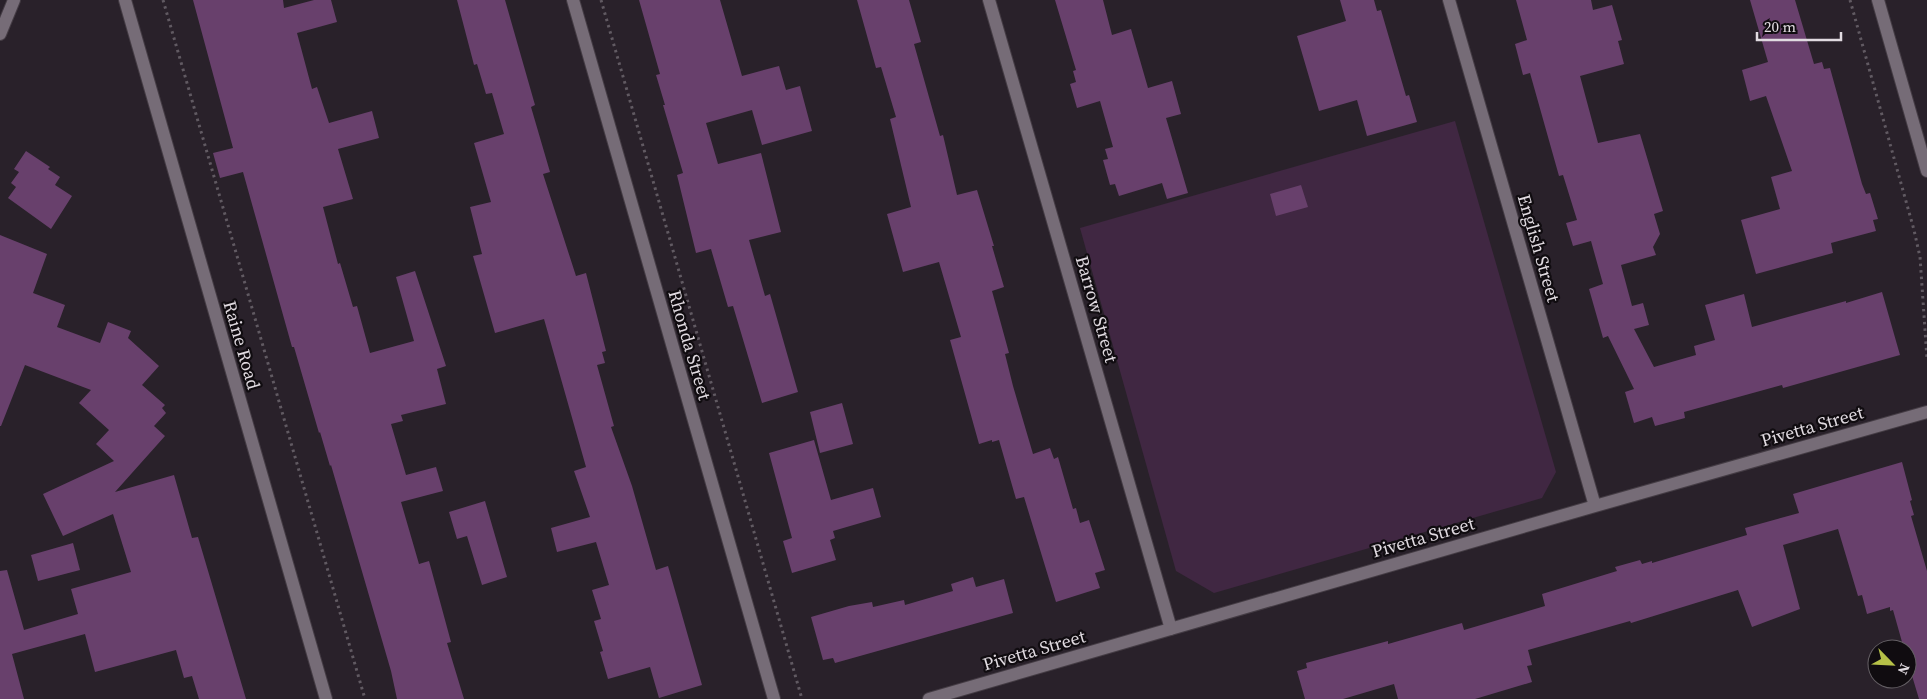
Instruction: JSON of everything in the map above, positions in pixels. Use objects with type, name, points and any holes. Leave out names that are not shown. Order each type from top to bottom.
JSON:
[{"type":"street","points":[[0,34],[14,0]]},
{"type":"street","name":"Raine Road","points":[[124,0],[326,699]]},
{"type":"street","name":"Rhonda Street","points":[[573,0],[774,699]]},
{"type":"street","name":"Barrow Street","points":[[989,0],[1172,629]]},
{"type":"street","name":"English Street","points":[[1449,0],[1595,506]]},
{"type":"street","points":[[1878,0],[1927,171]]},
{"type":"street","name":"Pivetta Street","points":[[929,699],[1927,412]]},
{"type":"path","points":[[164,0],[365,699]]},
{"type":"path","points":[[601,0],[802,699]]},
{"type":"path","points":[[1850,0],[1920,256],[1927,359]]},
{"type":"shaded area","points":[[1455,121],[1556,472],[1542,498],[1214,593],[1176,571],[1080,228]]},
{"type":"building","points":[[193,0],[283,0],[284,8],[314,0],[331,0],[337,22],[297,33],[312,89],[317,87],[329,123],[372,111],[379,138],[338,149],[353,199],[323,207],[338,264],[340,263],[353,307],[357,306],[370,353],[414,341],[396,277],[415,271],[446,366],[437,369],[446,404],[401,415],[403,421],[391,424],[406,475],[436,467],[443,491],[401,502],[419,564],[429,561],[451,642],[447,643],[464,699],[397,699],[391,671],[331,465],[319,433],[294,347],[292,347],[243,172],[220,178],[213,153],[233,148]]},
{"type":"building","points":[[457,0],[505,0],[535,105],[531,107],[550,172],[543,174],[576,276],[586,273],[606,351],[602,352],[605,363],[597,365],[614,426],[611,427],[632,486],[656,570],[668,566],[702,685],[659,698],[650,667],[608,679],[600,652],[603,651],[594,621],[601,619],[592,590],[609,585],[596,542],[557,552],[551,528],[590,517],[574,471],[586,467],[544,319],[495,333],[473,256],[482,254],[470,207],[491,202],[474,143],[504,134],[492,93],[486,94],[477,64],[474,65]]},
{"type":"building","points":[[639,0],[720,0],[742,76],[779,66],[786,90],[800,86],[812,131],[762,145],[752,110],[706,123],[718,164],[761,153],[781,232],[749,240],[765,296],[770,294],[798,392],[762,403],[733,306],[728,307],[711,249],[696,253],[677,175],[683,173],[663,105],[665,105],[656,75],[660,74]]},
{"type":"building","points":[[857,0],[909,0],[921,42],[914,44],[940,136],[943,135],[957,195],[977,190],[994,246],[992,246],[1004,287],[992,291],[1009,353],[1005,354],[1013,386],[1033,454],[1050,448],[1054,459],[1058,457],[1073,509],[1076,508],[1080,523],[1089,520],[1105,570],[1095,573],[1100,588],[1056,602],[1024,497],[1016,499],[999,440],[979,444],[950,340],[961,337],[939,262],[903,272],[887,214],[911,207],[890,119],[896,117],[881,67],[876,68]]},
{"type":"building","points":[[1055,0],[1103,0],[1112,35],[1131,29],[1148,88],[1172,81],[1181,114],[1166,118],[1188,193],[1167,199],[1162,183],[1119,196],[1115,184],[1110,185],[1103,160],[1108,159],[1105,149],[1113,147],[1100,101],[1077,108],[1070,84],[1076,82],[1073,71],[1076,70]]},
{"type":"building","points":[[1340,0],[1374,0],[1377,11],[1381,10],[1406,96],[1409,95],[1417,122],[1367,136],[1357,100],[1319,111],[1297,36],[1346,21]]},
{"type":"building","points":[[1516,0],[1591,0],[1593,10],[1612,5],[1622,40],[1618,41],[1624,64],[1580,76],[1598,143],[1640,134],[1663,211],[1654,214],[1660,234],[1653,247],[1656,255],[1621,265],[1632,306],[1643,303],[1649,325],[1634,329],[1654,367],[1696,355],[1694,346],[1715,340],[1705,305],[1744,294],[1752,327],[1882,292],[1900,355],[1783,388],[1782,385],[1684,412],[1685,418],[1655,426],[1652,417],[1634,423],[1625,392],[1634,389],[1608,336],[1603,338],[1589,289],[1603,284],[1591,241],[1573,246],[1566,223],[1577,220],[1563,175],[1559,176],[1530,73],[1523,75],[1515,44],[1527,40]]},
{"type":"building","points":[[1750,0],[1795,0],[1814,64],[1822,62],[1824,69],[1830,68],[1862,184],[1866,194],[1870,193],[1878,219],[1873,220],[1876,231],[1831,243],[1833,253],[1756,274],[1741,220],[1780,209],[1771,177],[1792,171],[1766,96],[1750,101],[1742,70],[1768,62]]},
{"type":"building","points":[[26,151],[50,167],[48,169],[60,177],[55,185],[72,196],[51,229],[8,198],[16,187],[11,183],[19,172],[14,169]]},
{"type":"building","points":[[1301,185],[1308,207],[1276,216],[1270,194]]},
{"type":"building","points":[[0,235],[47,254],[33,293],[65,305],[57,327],[100,343],[108,322],[131,331],[128,338],[159,366],[142,385],[165,405],[162,408],[166,413],[154,426],[165,436],[115,492],[174,475],[192,538],[198,537],[246,699],[199,699],[192,676],[184,678],[176,650],[95,672],[85,634],[12,654],[24,699],[0,699],[0,571],[7,570],[24,630],[78,614],[71,589],[131,572],[113,514],[63,536],[43,494],[114,461],[96,444],[109,430],[79,403],[91,390],[25,365],[0,426]]},
{"type":"building","points":[[842,403],[853,444],[820,453],[810,412]]},
{"type":"building","points":[[814,440],[831,500],[873,488],[881,517],[833,531],[835,538],[830,540],[836,560],[792,573],[783,541],[792,538],[769,453]]},
{"type":"building","points":[[1902,462],[1912,500],[1910,501],[1914,515],[1911,516],[1927,571],[1927,699],[1919,699],[1916,689],[1917,639],[1901,639],[1893,610],[1890,611],[1890,607],[1867,614],[1862,595],[1858,596],[1838,529],[1783,545],[1800,609],[1752,627],[1738,590],[1631,623],[1630,621],[1528,650],[1532,665],[1527,666],[1532,682],[1475,699],[1398,699],[1394,684],[1343,699],[1305,699],[1297,671],[1307,668],[1306,663],[1388,641],[1388,644],[1462,623],[1464,630],[1545,606],[1542,594],[1617,571],[1615,567],[1640,560],[1642,564],[1652,561],[1652,563],[1747,535],[1745,528],[1799,513],[1793,494]]},
{"type":"building","points":[[485,501],[507,577],[482,585],[467,536],[457,539],[449,512]]},
{"type":"building","points":[[73,543],[80,570],[38,581],[31,555]]},
{"type":"building","points":[[973,577],[976,587],[1004,579],[1013,613],[835,663],[833,658],[823,660],[811,617],[849,606],[872,602],[873,607],[904,600],[905,605],[953,591],[951,584]]}]
